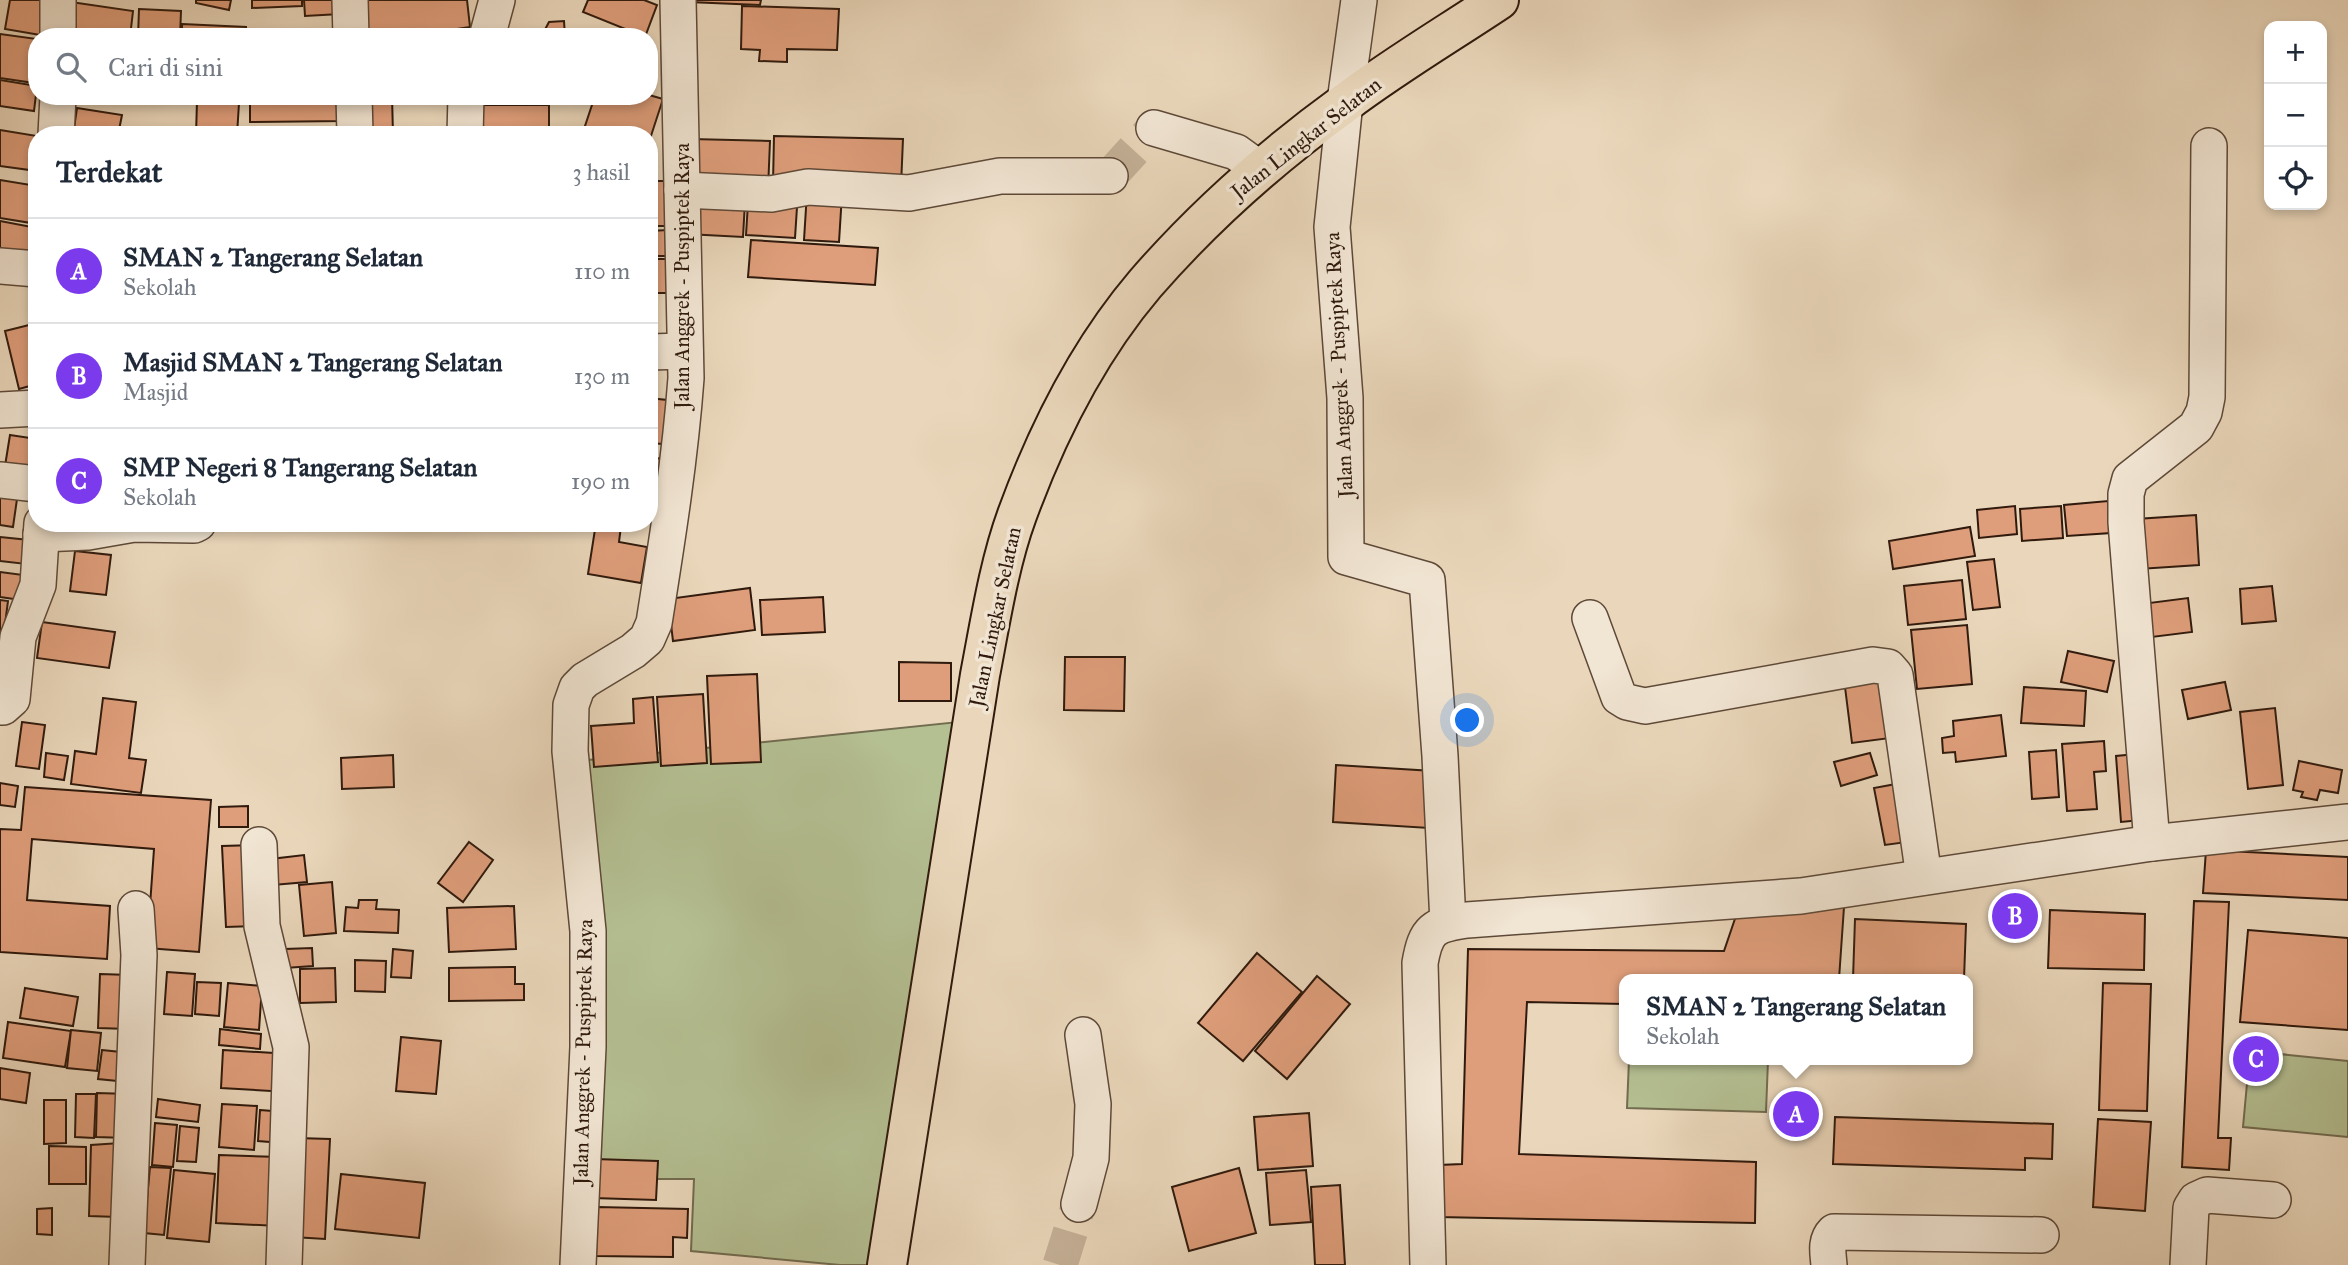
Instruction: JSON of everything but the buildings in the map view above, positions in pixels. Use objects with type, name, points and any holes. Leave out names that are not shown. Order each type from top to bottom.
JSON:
[{"type":"main road","name":"Jalan Lingkar Selatan","points":[[887,1265],[980,675],[996,596],[1016,517],[1062,409],[1102,344],[1144,286],[1203,221],[1345,102],[1499,0]]},
{"type":"street","points":[[58,0],[58,28]]},
{"type":"street","points":[[350,0],[351,28]]},
{"type":"street","points":[[489,28],[497,0]]},
{"type":"street","name":"Jalan Anggrek - Puspiptek Raya","points":[[578,1265],[588,1047],[588,931],[570,751],[571,705],[577,688],[585,680],[633,651],[647,639],[654,622],[671,517],[681,435],[685,351],[678,0]]},
{"type":"street","name":"Jalan Anggrek - Puspiptek Raya","points":[[1359,0],[1332,227],[1345,398],[1346,557],[1427,580],[1440,756],[1448,923]]},
{"type":"street","points":[[56,126],[58,105]]},
{"type":"street","points":[[354,105],[355,126]]},
{"type":"street","points":[[465,126],[466,105]]},
{"type":"street","points":[[1154,128],[1236,152],[1261,170]]},
{"type":"street","points":[[2152,843],[2126,494],[2130,479],[2196,427],[2204,412],[2207,397],[2209,146]]},
{"type":"street","points":[[682,190],[771,194],[808,187],[909,193],[1000,176],[1110,176]]},
{"type":"street","points":[[0,266],[28,268]]},
{"type":"street","points":[[658,352],[685,351]]},
{"type":"street","points":[[0,410],[28,408]]},
{"type":"street","points":[[0,480],[28,483]]},
{"type":"street","points":[[0,707],[12,699],[18,637],[38,585],[42,532]]},
{"type":"street","points":[[1590,618],[1619,697],[1627,702],[1645,706],[1874,665],[1888,667],[1895,675],[1924,877]]},
{"type":"street","points":[[1428,1265],[1420,963],[1427,935],[1437,926],[1801,896],[2152,843],[2348,822]]},
{"type":"street","points":[[259,845],[262,926],[291,1047],[284,1265]]},
{"type":"street","points":[[127,1265],[139,955],[136,909]]},
{"type":"street","points":[[1079,1204],[1091,1158],[1093,1104],[1083,1035]]},
{"type":"street","points":[[2188,1265],[2191,1208],[2196,1200],[2207,1195],[2273,1200]]},
{"type":"street","points":[[1829,1265],[1829,1237],[1834,1232],[2041,1235]]},
{"type":"green space","points":[[958,722],[891,1265],[840,1265],[691,1251],[694,1179],[582,1179],[569,762]]},
{"type":"green space","points":[[2250,1051],[2348,1061],[2348,1137],[2243,1127]]},
{"type":"green space","points":[[1629,1065],[1768,1065],[1766,1112],[1627,1108]]},
{"type":"tunnel","points":[[1110,176],[1154,128]]},
{"type":"tunnel","points":[[1060,1265],[1079,1204]]},
{"type":"place","name":"Masjid SMAN 2 Tangerang Selatan","points":[[2015,916]]},
{"type":"place","name":"SMP Negeri 8 Tangerang Selatan","points":[[2256,1059]]},
{"type":"place","name":"SMAN 2 Tangerang Selatan","points":[[1796,1114]]}]
